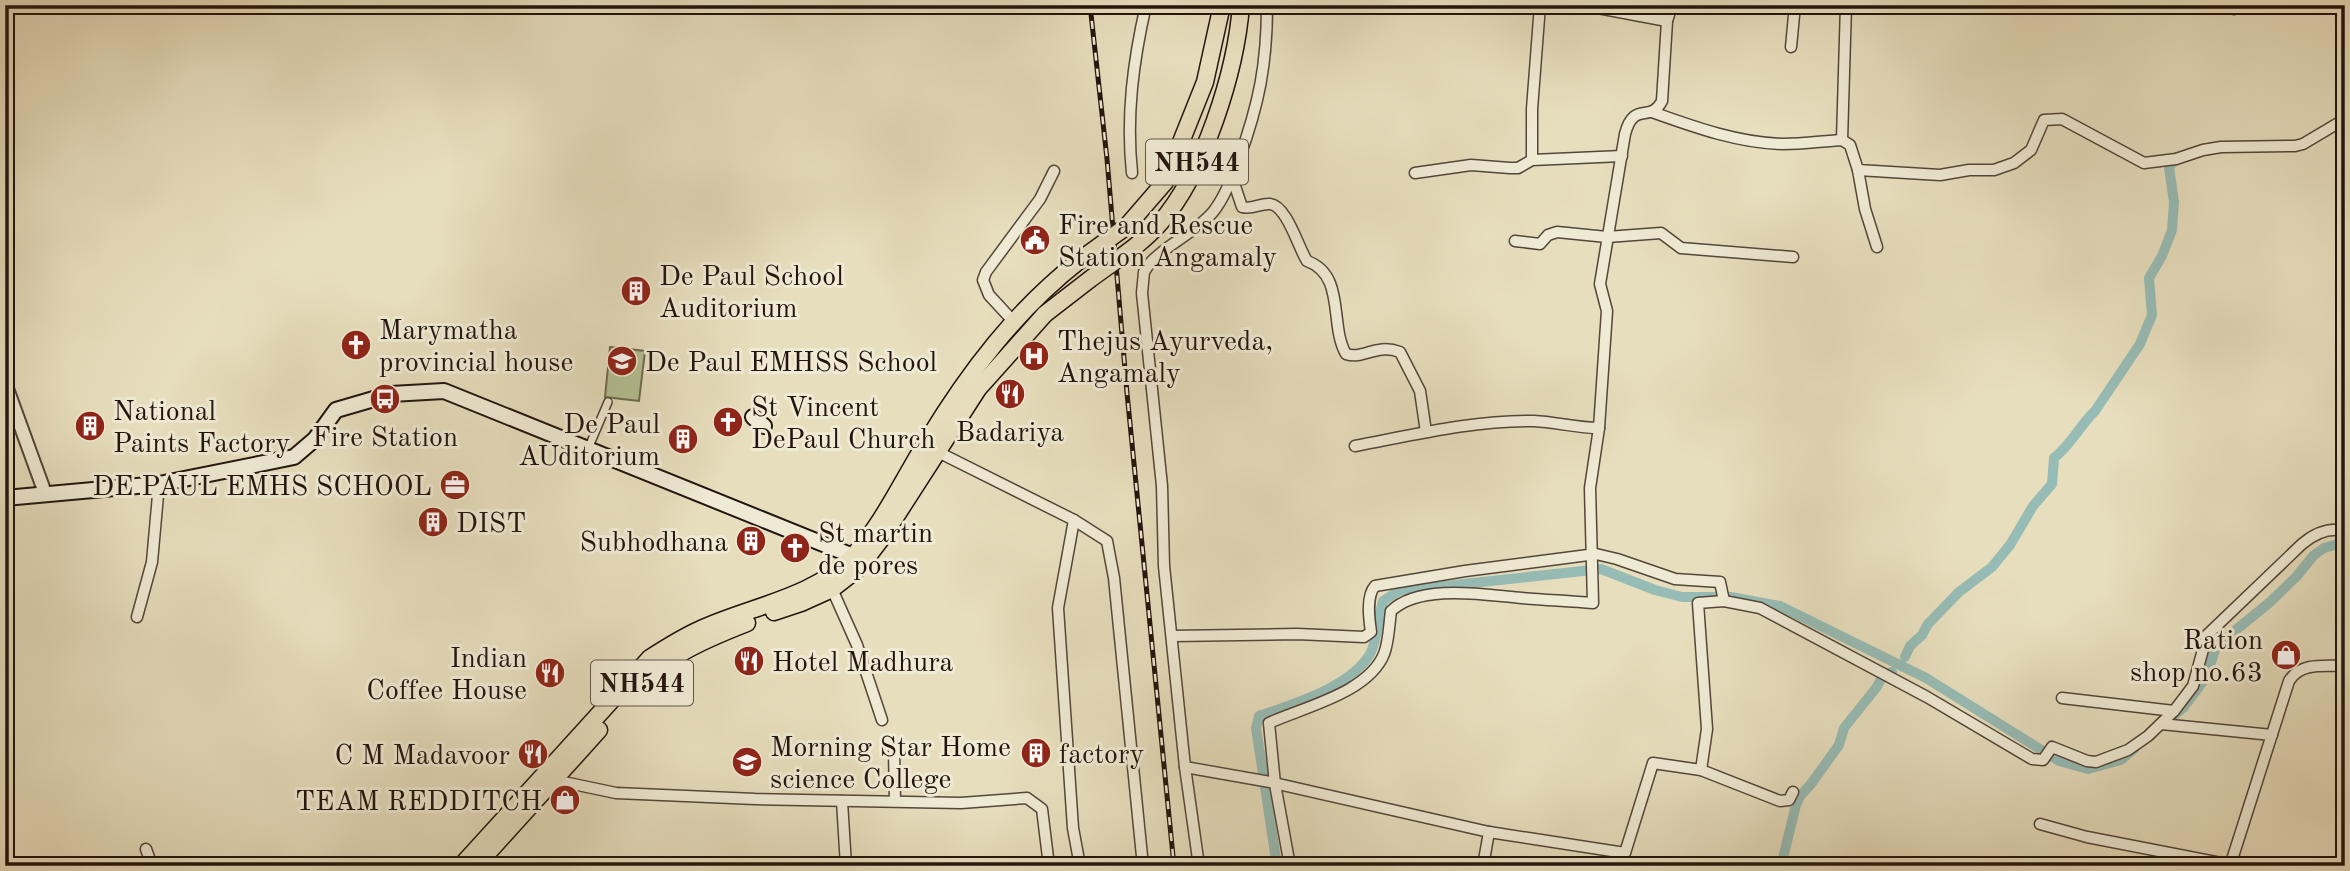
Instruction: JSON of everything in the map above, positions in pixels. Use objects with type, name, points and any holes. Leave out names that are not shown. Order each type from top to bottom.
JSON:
[{"type":"highway","name":"NH544","points":[[461,866],[650,658],[702,628],[828,579],[856,562],[956,394],[1002,334],[1036,297],[1080,260],[1127,226],[1165,182],[1205,82],[1222,5]]},
{"type":"highway","name":"NH544","points":[[476,866],[638,686],[671,658],[709,638],[832,589],[882,538],[978,389],[1045,314],[1124,257],[1161,222],[1201,153],[1223,97],[1233,57],[1241,5]]},
{"type":"highway","points":[[1036,297],[1045,314]]},
{"type":"main road","points":[[5,498],[159,484],[294,457],[315,439],[336,410],[391,394],[444,391],[856,562]]},
{"type":"street","points":[[1132,173],[1129,113],[1135,52],[1146,5]]},
{"type":"street","points":[[1199,866],[1185,767],[1164,566],[1162,486],[1142,293],[1144,272],[1157,256],[1214,211],[1232,177],[1262,85],[1267,5]]},
{"type":"street","points":[[1532,160],[1532,109],[1540,5]]},
{"type":"street","points":[[1582,5],[1667,21]]},
{"type":"street","points":[[1290,866],[1272,783],[1269,723],[1319,704],[1373,672],[1385,651],[1391,611],[1397,606],[1429,595],[1456,592],[1593,603],[1590,488],[1599,428],[1607,311],[1600,285],[1630,118],[1636,114],[1653,112],[1659,108],[1662,101],[1667,21],[1672,5]]},
{"type":"street","points":[[1791,47],[1795,5]]},
{"type":"street","points":[[1843,140],[1846,5]]},
{"type":"street","points":[[2218,5],[2235,9],[2235,5]]},
{"type":"street","points":[[1653,112],[1696,128],[1755,141],[1783,144],[1843,140],[1850,145],[1858,170],[1865,209],[1877,247]]},
{"type":"street","points":[[1858,170],[1940,175],[1969,170],[1994,170],[2014,163],[2031,150],[2044,120],[2062,119],[2144,163],[2176,159],[2221,147],[2295,146],[2345,119]]},
{"type":"street","points":[[1415,173],[1471,165],[1510,168],[1532,160],[1622,156]]},
{"type":"street","points":[[1014,322],[989,295],[983,280],[986,272],[1040,199],[1054,171]]},
{"type":"street","points":[[1232,177],[1242,207],[1251,209],[1267,204],[1279,209],[1286,217],[1307,261],[1326,272],[1346,354],[1353,357],[1383,348],[1400,352],[1420,391],[1426,432]]},
{"type":"street","points":[[1515,241],[1540,244],[1548,235],[1557,232],[1607,237],[1661,233],[1681,248],[1793,257]]},
{"type":"street","points":[[5,383],[45,493]]},
{"type":"street","points":[[588,450],[608,402]]},
{"type":"street","points":[[1355,446],[1426,432],[1502,423],[1533,421],[1599,428]]},
{"type":"street","points":[[936,452],[1074,520],[1107,541],[1114,578],[1143,866]]},
{"type":"street","points":[[137,617],[152,562],[159,484]]},
{"type":"street","points":[[1074,520],[1058,608],[1073,828],[1080,866]]},
{"type":"street","points":[[1701,769],[1707,730],[1698,603],[1722,596],[1760,608],[1879,671],[2032,759],[2038,761],[2052,747],[2096,762],[2128,750],[2174,711],[2196,679],[2207,635],[2310,537],[2338,529],[2345,531]]},
{"type":"street","points":[[1172,636],[1297,634],[1364,637],[1371,632],[1370,596],[1371,589],[1375,586],[1465,571],[1601,554],[1675,579],[1720,582],[1722,596]]},
{"type":"street","points":[[832,589],[857,645],[882,720]]},
{"type":"street","points":[[2040,824],[2087,838],[2230,865],[2293,674],[2304,667],[2343,666],[2345,622]]},
{"type":"street","points":[[2062,698],[2174,711]]},
{"type":"street","points":[[2161,724],[2272,735]]},
{"type":"street","points":[[894,751],[895,801]]},
{"type":"street","points":[[1185,767],[1272,783],[1489,832],[1625,853],[1653,763],[1701,769],[1780,801],[1789,800],[1793,792]]},
{"type":"street","points":[[554,780],[616,793],[961,803],[1027,797],[1042,809],[1049,866]]},
{"type":"street","points":[[842,801],[846,866]]},
{"type":"street","points":[[1483,866],[1489,832]]},
{"type":"street","points":[[146,849],[152,866]]},
{"type":"green space","points":[[610,347],[645,351],[639,401],[605,397]]},
{"type":"waterway","points":[[1905,657],[1910,646],[1922,635],[1928,624],[1959,592],[1992,567],[2010,545],[2033,506],[2052,484],[2054,458],[2095,411],[2140,344],[2152,315],[2149,278],[2162,256],[2172,230],[2174,202],[2169,167],[2176,159]]},
{"type":"waterway","points":[[2172,717],[2183,708],[2207,676],[2216,646],[2269,603],[2314,555],[2324,548],[2345,542]]},
{"type":"waterway","points":[[1277,866],[1256,728],[1259,716],[1320,693],[1361,666],[1373,648],[1383,601],[1399,591],[1601,569],[1655,590],[1682,597],[1731,597],[1780,606],[1926,678],[2059,761],[2088,769],[2121,760],[2134,749]]},
{"type":"waterway","points":[[1781,866],[1800,796],[1839,745],[1844,728],[1884,674],[1892,672]]},
{"type":"railway","points":[[1090,5],[1174,866]]},
{"type":"place","name":"Fire and Rescue Station Angamaly","points":[[1035,240]]},
{"type":"place","name":"De Paul School Auditorium","points":[[636,291]]},
{"type":"place","name":"Marymatha provincial house","points":[[356,345]]},
{"type":"place","name":"Thejus Ayurveda, Angamaly","points":[[1034,356]]},
{"type":"place","name":"De Paul EMHSS School","points":[[622,361]]},
{"type":"place","name":"Badariya","points":[[1010,394]]},
{"type":"place","name":"Fire Station","points":[[385,399]]},
{"type":"place","name":"St Vincent DePaul Church","points":[[728,422]]},
{"type":"place","name":"National Paints Factory","points":[[90,426]]},
{"type":"place","name":"De Paul AUditorium","points":[[683,439]]},
{"type":"place","name":"DE PAUL EMHS SCHOOL","points":[[455,485]]},
{"type":"place","name":"DIST","points":[[433,522]]},
{"type":"place","name":"Subhodhana","points":[[751,541]]},
{"type":"place","name":"St martin de pores","points":[[795,548]]},
{"type":"place","name":"Ration shop no.63","points":[[2286,655]]},
{"type":"place","name":"Hotel Madhura","points":[[749,661]]},
{"type":"place","name":"Indian Coffee House","points":[[550,673]]},
{"type":"place","name":"factory","points":[[1036,753]]},
{"type":"place","name":"C M Madavoor","points":[[533,754]]},
{"type":"place","name":"Morning Star Home science College","points":[[747,762]]},
{"type":"place","name":"TEAM REDDITCH","points":[[565,800]]}]
